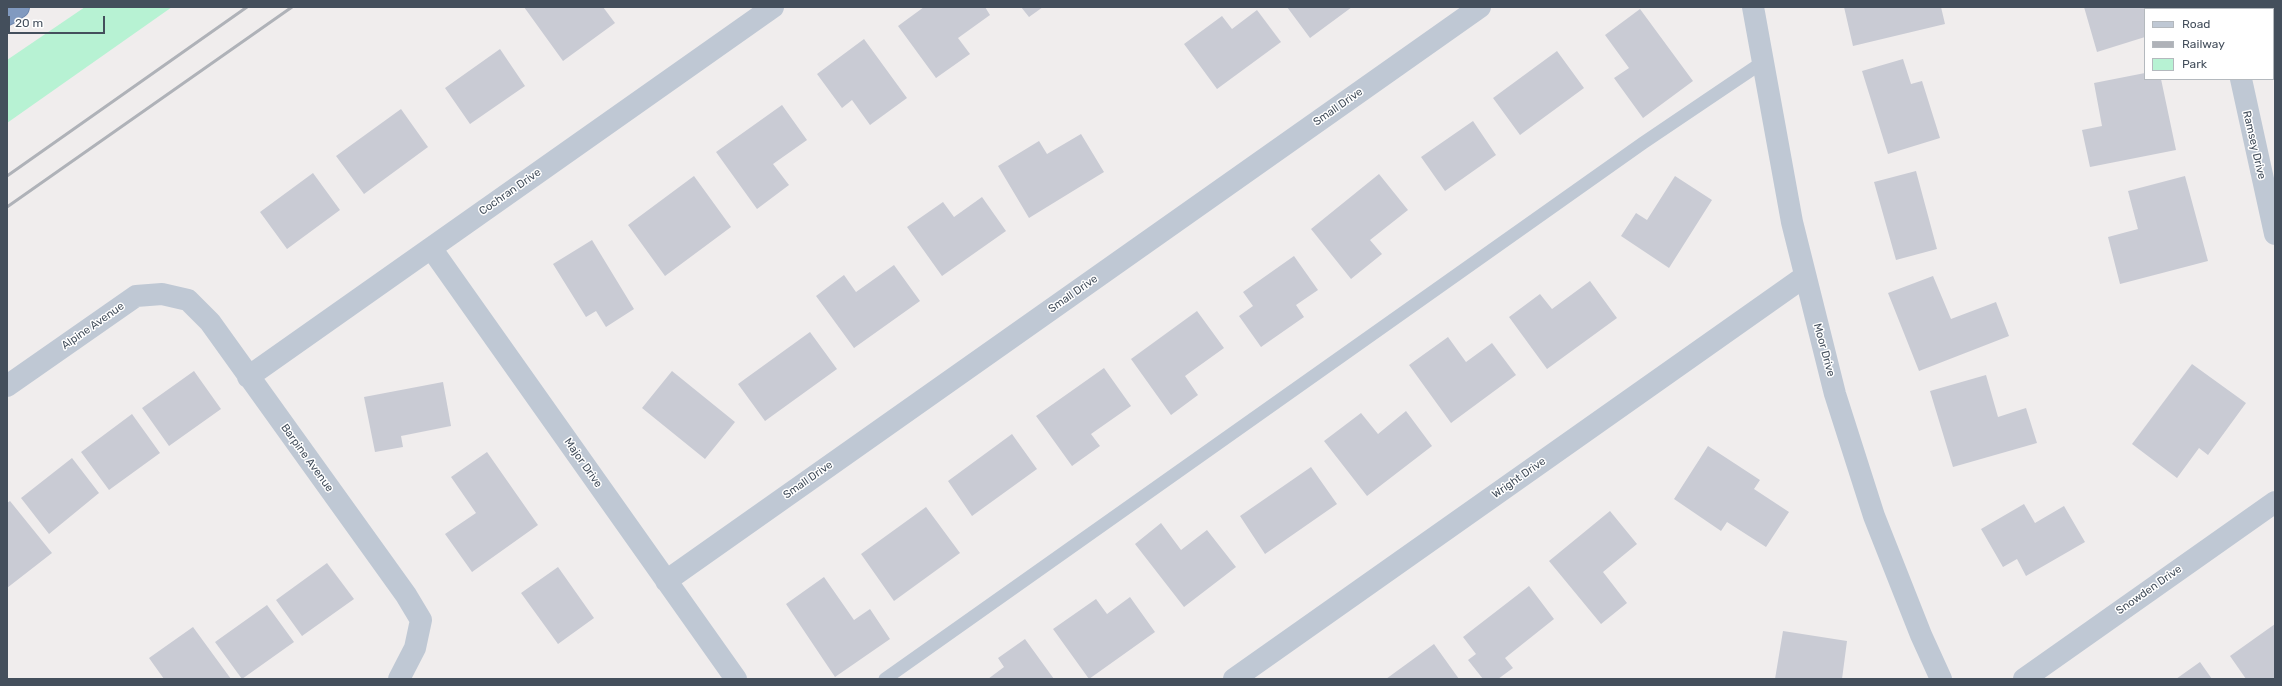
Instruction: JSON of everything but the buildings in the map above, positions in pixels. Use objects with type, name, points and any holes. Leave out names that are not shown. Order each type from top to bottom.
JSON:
[{"type":"highway","points":[[7,14],[18,7]]},
{"type":"street","name":"Cochran Drive","points":[[248,377],[773,7]]},
{"type":"street","name":"Small Drive","points":[[666,580],[1480,7]]},
{"type":"street","name":"Moor Drive","points":[[1753,7],[1792,222],[1804,277],[1835,394],[1874,516],[1941,679]]},
{"type":"street","name":"Ramsey Drive","points":[[2241,80],[2275,234]]},
{"type":"street","name":"Major Drive","points":[[431,248],[736,679]]},
{"type":"street","name":"Wright Drive","points":[[1234,679],[1804,277]]},
{"type":"street","name":"Alpine Avenue","points":[[7,386],[136,296],[162,294],[188,300]]},
{"type":"street","name":"Barpine Avenue","points":[[188,300],[210,322],[248,377],[406,595],[421,620],[415,648],[399,679]]},
{"type":"street","name":"Snowden Drive","points":[[2024,679],[2275,502]]},
{"type":"lane","points":[[885,679],[1630,152],[1763,62]]},
{"type":"green space","points":[[85,7],[172,7],[7,123],[7,60]]},
{"type":"railway","points":[[7,176],[247,7]]},
{"type":"railway","points":[[7,207],[292,7]]}]
